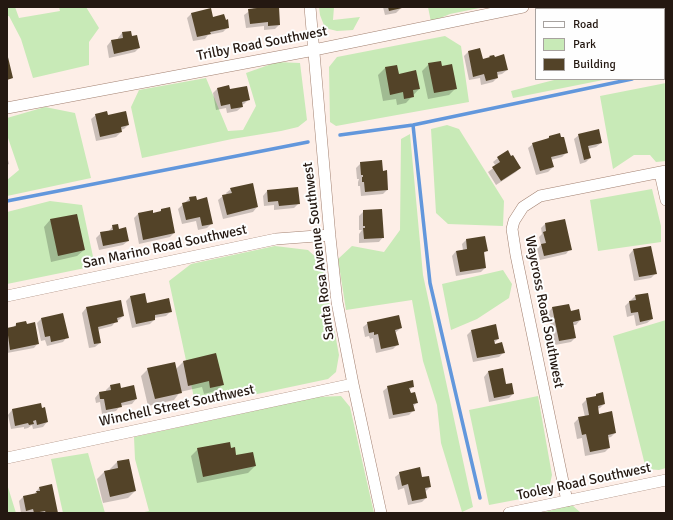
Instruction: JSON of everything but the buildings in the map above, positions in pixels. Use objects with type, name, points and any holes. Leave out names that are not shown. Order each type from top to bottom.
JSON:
[{"type":"street","name":"Santa Rosa Avenue Southwest","points":[[310,7],[337,302],[381,513]]},
{"type":"street","name":"Trilby Road Southwest","points":[[7,108],[314,50],[523,7]]},
{"type":"street","points":[[663,172],[666,200]]},
{"type":"street","name":"Waycross Road Southwest","points":[[567,500],[516,255],[512,229],[514,221],[523,207],[540,196],[663,172]]},
{"type":"street","name":"San Marino Road Southwest","points":[[7,296],[276,239],[330,235]]},
{"type":"street","name":"Winchell Street Southwest","points":[[7,458],[353,384]]},
{"type":"street","name":"Tooley Road Southwest","points":[[509,513],[666,480]]},
{"type":"green space","points":[[7,7],[15,7],[19,18],[60,11],[59,7],[86,7],[99,28],[89,42],[89,65],[33,78],[21,39],[9,16],[7,16]]},
{"type":"green space","points":[[319,7],[334,7],[333,20],[360,17],[353,30],[337,31],[325,28],[320,15]]},
{"type":"green space","points":[[428,7],[484,7],[450,14],[431,22]]},
{"type":"green space","points":[[666,7],[666,67],[665,8],[560,8]]},
{"type":"green space","points":[[445,36],[461,46],[469,102],[336,126],[330,122],[329,67],[337,57]]},
{"type":"green space","points":[[277,62],[300,63],[307,120],[298,127],[142,158],[131,107],[139,90],[206,78],[228,131],[243,130],[256,106],[246,73]]},
{"type":"green space","points":[[554,80],[603,80],[513,98],[511,91]]},
{"type":"green space","points":[[666,83],[666,161],[656,162],[650,155],[634,155],[613,169],[600,96]]},
{"type":"green space","points":[[45,107],[75,113],[91,178],[7,196],[7,180],[19,170],[7,135],[7,118]]},
{"type":"green space","points":[[447,125],[459,129],[504,201],[503,226],[448,224],[436,213],[431,129]]},
{"type":"green space","points":[[410,134],[423,275],[473,507],[462,512],[441,443],[437,405],[423,361],[412,300],[346,310],[338,259],[352,246],[384,252],[400,230],[401,139]]},
{"type":"green space","points":[[652,189],[661,226],[661,242],[598,251],[590,200]]},
{"type":"green space","points":[[50,201],[82,205],[95,266],[7,284],[7,212]]},
{"type":"green space","points":[[275,246],[308,250],[322,263],[339,355],[336,372],[328,379],[196,407],[169,281],[191,264]]},
{"type":"green space","points":[[503,270],[512,284],[509,298],[477,319],[451,330],[442,284]]},
{"type":"green space","points":[[666,320],[666,468],[659,470],[646,469],[613,336]]},
{"type":"green space","points":[[341,396],[350,407],[374,513],[140,513],[149,511],[135,459],[134,437],[318,397]]},
{"type":"green space","points":[[538,396],[552,475],[549,488],[531,497],[489,505],[469,410]]},
{"type":"green space","points":[[88,453],[105,513],[63,513],[51,459]]},
{"type":"green space","points":[[7,484],[16,513],[7,513]]},
{"type":"green space","points":[[572,505],[581,513],[541,513]]},
{"type":"waterway","points":[[340,135],[413,125],[627,80]]},
{"type":"waterway","points":[[413,125],[430,283],[480,498]]},
{"type":"waterway","points":[[7,201],[308,142]]}]
